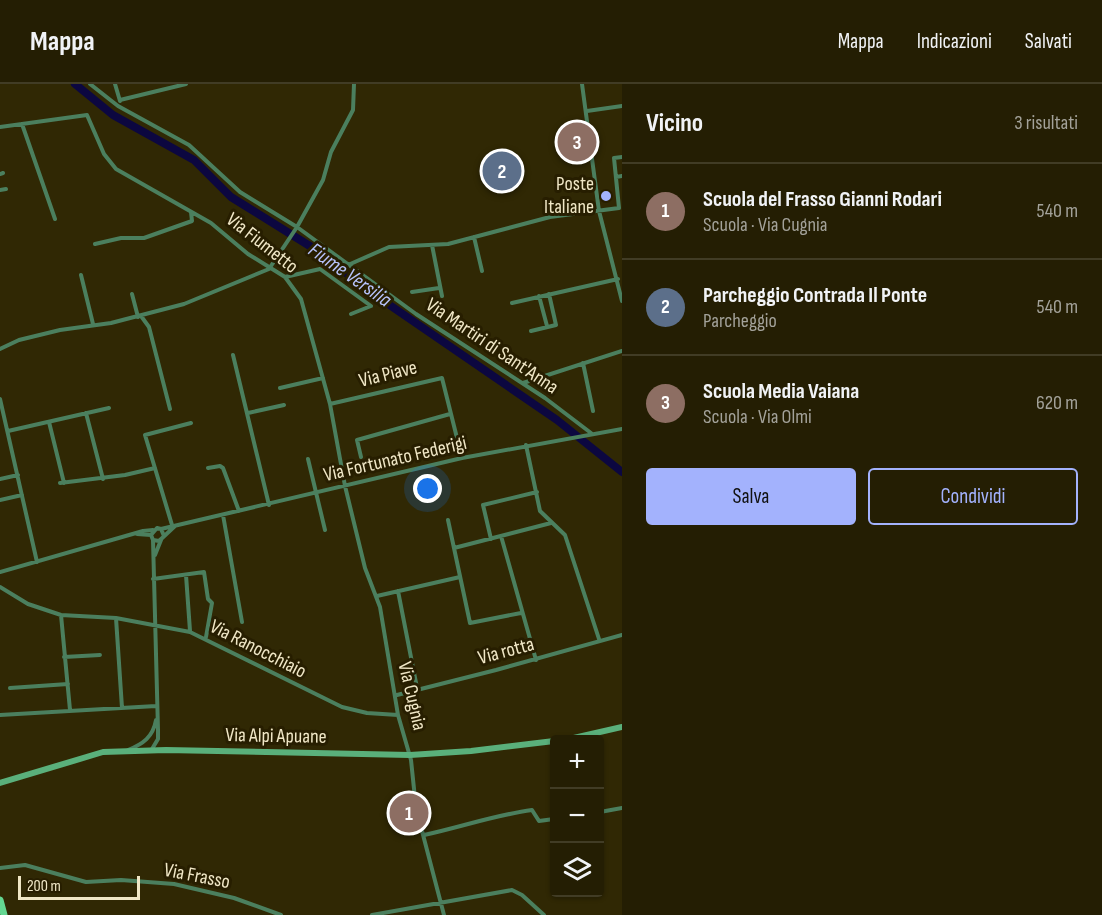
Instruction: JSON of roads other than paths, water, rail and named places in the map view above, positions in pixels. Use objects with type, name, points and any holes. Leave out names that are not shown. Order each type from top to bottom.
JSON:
[{"type":"main road","points":[[589,735],[622,728]]},
{"type":"main road","name":"Via Alpi Apuane","points":[[0,783],[103,752],[166,750],[410,755],[471,751],[550,742]]},
{"type":"main road","points":[[0,900],[4,915]]},
{"type":"street","name":"Via Martiri di Sant'Anna","points":[[90,84],[118,106],[189,145],[240,192],[297,228],[457,342],[522,384],[589,434]]},
{"type":"street","points":[[115,84],[120,100],[118,106]]},
{"type":"street","points":[[120,100],[186,84]]},
{"type":"street","points":[[0,349],[19,340],[139,316],[184,304],[269,269],[297,228],[322,180],[331,152],[351,116],[354,84]]},
{"type":"street","points":[[582,84],[599,210],[619,276],[622,301]]},
{"type":"street","points":[[587,111],[622,106]]},
{"type":"street","name":"Via Fiumetto","points":[[0,127],[87,115],[104,154],[116,169],[211,223],[269,269],[285,277],[304,307],[330,404],[345,486]]},
{"type":"street","points":[[22,124],[55,219]]},
{"type":"street","points":[[348,265],[389,247],[432,245],[474,237],[550,217],[619,208],[614,158],[622,157]]},
{"type":"street","points":[[616,177],[622,176]]},
{"type":"street","points":[[0,190],[6,189]]},
{"type":"street","points":[[95,244],[121,238],[136,239],[181,226],[192,221],[191,211]]},
{"type":"street","points":[[474,237],[482,271]]},
{"type":"street","points":[[432,245],[442,296]]},
{"type":"street","points":[[285,277],[320,269],[371,306],[351,314]]},
{"type":"street","points":[[81,275],[93,324]]},
{"type":"street","points":[[512,303],[619,276]]},
{"type":"street","points":[[412,292],[439,288]]},
{"type":"street","points":[[132,294],[139,316],[149,327],[170,409]]},
{"type":"street","points":[[531,331],[556,325],[549,294]]},
{"type":"street","points":[[539,297],[547,326]]},
{"type":"street","points":[[522,384],[622,351]]},
{"type":"street","points":[[233,355],[269,505]]},
{"type":"street","points":[[583,363],[593,411]]},
{"type":"street","points":[[280,388],[323,378]]},
{"type":"street","name":"Via Piave","points":[[330,404],[442,378],[462,458]]},
{"type":"street","points":[[0,399],[37,562]]},
{"type":"street","points":[[248,413],[284,405]]},
{"type":"street","points":[[8,431],[109,408]]},
{"type":"street","points":[[86,413],[103,479]]},
{"type":"street","points":[[361,457],[357,440],[450,414]]},
{"type":"street","points":[[49,422],[62,483],[103,479],[155,468]]},
{"type":"street","points":[[154,561],[163,538],[174,525],[145,435],[191,423]]},
{"type":"street","name":"Via Fortunato Federigi","points":[[161,530],[174,525],[239,512],[462,458],[622,429]]},
{"type":"street","points":[[526,445],[540,511],[565,535],[599,640]]},
{"type":"street","points":[[308,459],[325,530]]},
{"type":"street","points":[[208,468],[220,466],[223,468],[239,512]]},
{"type":"street","points":[[0,479],[18,475]]},
{"type":"street","name":"Via Cugnia","points":[[345,486],[365,568],[377,596],[397,695],[398,715],[410,755],[417,808],[444,915]]},
{"type":"street","points":[[491,539],[483,505],[537,492]]},
{"type":"street","points":[[0,500],[22,495]]},
{"type":"street","points":[[223,515],[242,622]]},
{"type":"street","points":[[448,520],[470,623],[521,613]]},
{"type":"street","points":[[454,548],[552,523]]},
{"type":"street","points":[[152,535],[161,530],[163,538]]},
{"type":"street","points":[[0,572],[133,534],[163,538]]},
{"type":"street","points":[[152,535],[158,739],[166,750]]},
{"type":"street","points":[[501,536],[536,660]]},
{"type":"street","points":[[153,579],[204,572],[208,599],[212,603],[206,637]]},
{"type":"street","points":[[186,575],[190,632]]},
{"type":"street","points":[[377,596],[460,577]]},
{"type":"street","name":"Via Ranocchiaio","points":[[0,587],[28,604],[61,615],[116,618],[206,637],[273,675],[328,701],[367,713],[398,715]]},
{"type":"street","points":[[398,591],[417,688]]},
{"type":"street","points":[[61,615],[70,710]]},
{"type":"street","points":[[116,618],[122,708]]},
{"type":"street","name":"Via rotta","points":[[397,695],[417,688],[536,660],[622,634]]},
{"type":"street","points":[[64,657],[100,655]]},
{"type":"street","points":[[10,688],[68,684]]},
{"type":"street","points":[[0,715],[156,706]]},
{"type":"street","points":[[151,750],[151,735],[157,717]]},
{"type":"street","points":[[124,751],[141,745],[151,735]]},
{"type":"street","points":[[151,750],[158,739]]},
{"type":"street","points":[[604,811],[622,808]]},
{"type":"street","points":[[424,835],[477,822],[496,814],[532,810],[539,821],[550,820]]},
{"type":"street","name":"Via Frasso","points":[[0,868],[25,865],[86,882],[121,880],[174,884],[234,898],[280,915]]},
{"type":"street","points":[[372,915],[440,901],[512,890],[522,895],[544,915]]},
{"type":"waterway","name":"Fiume Versilia","points":[[75,84],[113,115],[194,160],[231,197],[313,248],[375,295],[557,420],[622,472]]},
{"type":"place","name":"Scuola Media Vaiana","points":[[577,142]]},
{"type":"place","name":"Parcheggio Contrada Il Ponte","points":[[502,171]]},
{"type":"place","name":"Poste Italiane","points":[[606,196]]},
{"type":"place","name":"Scuola del Frasso Gianni Rodari","points":[[409,813]]}]
